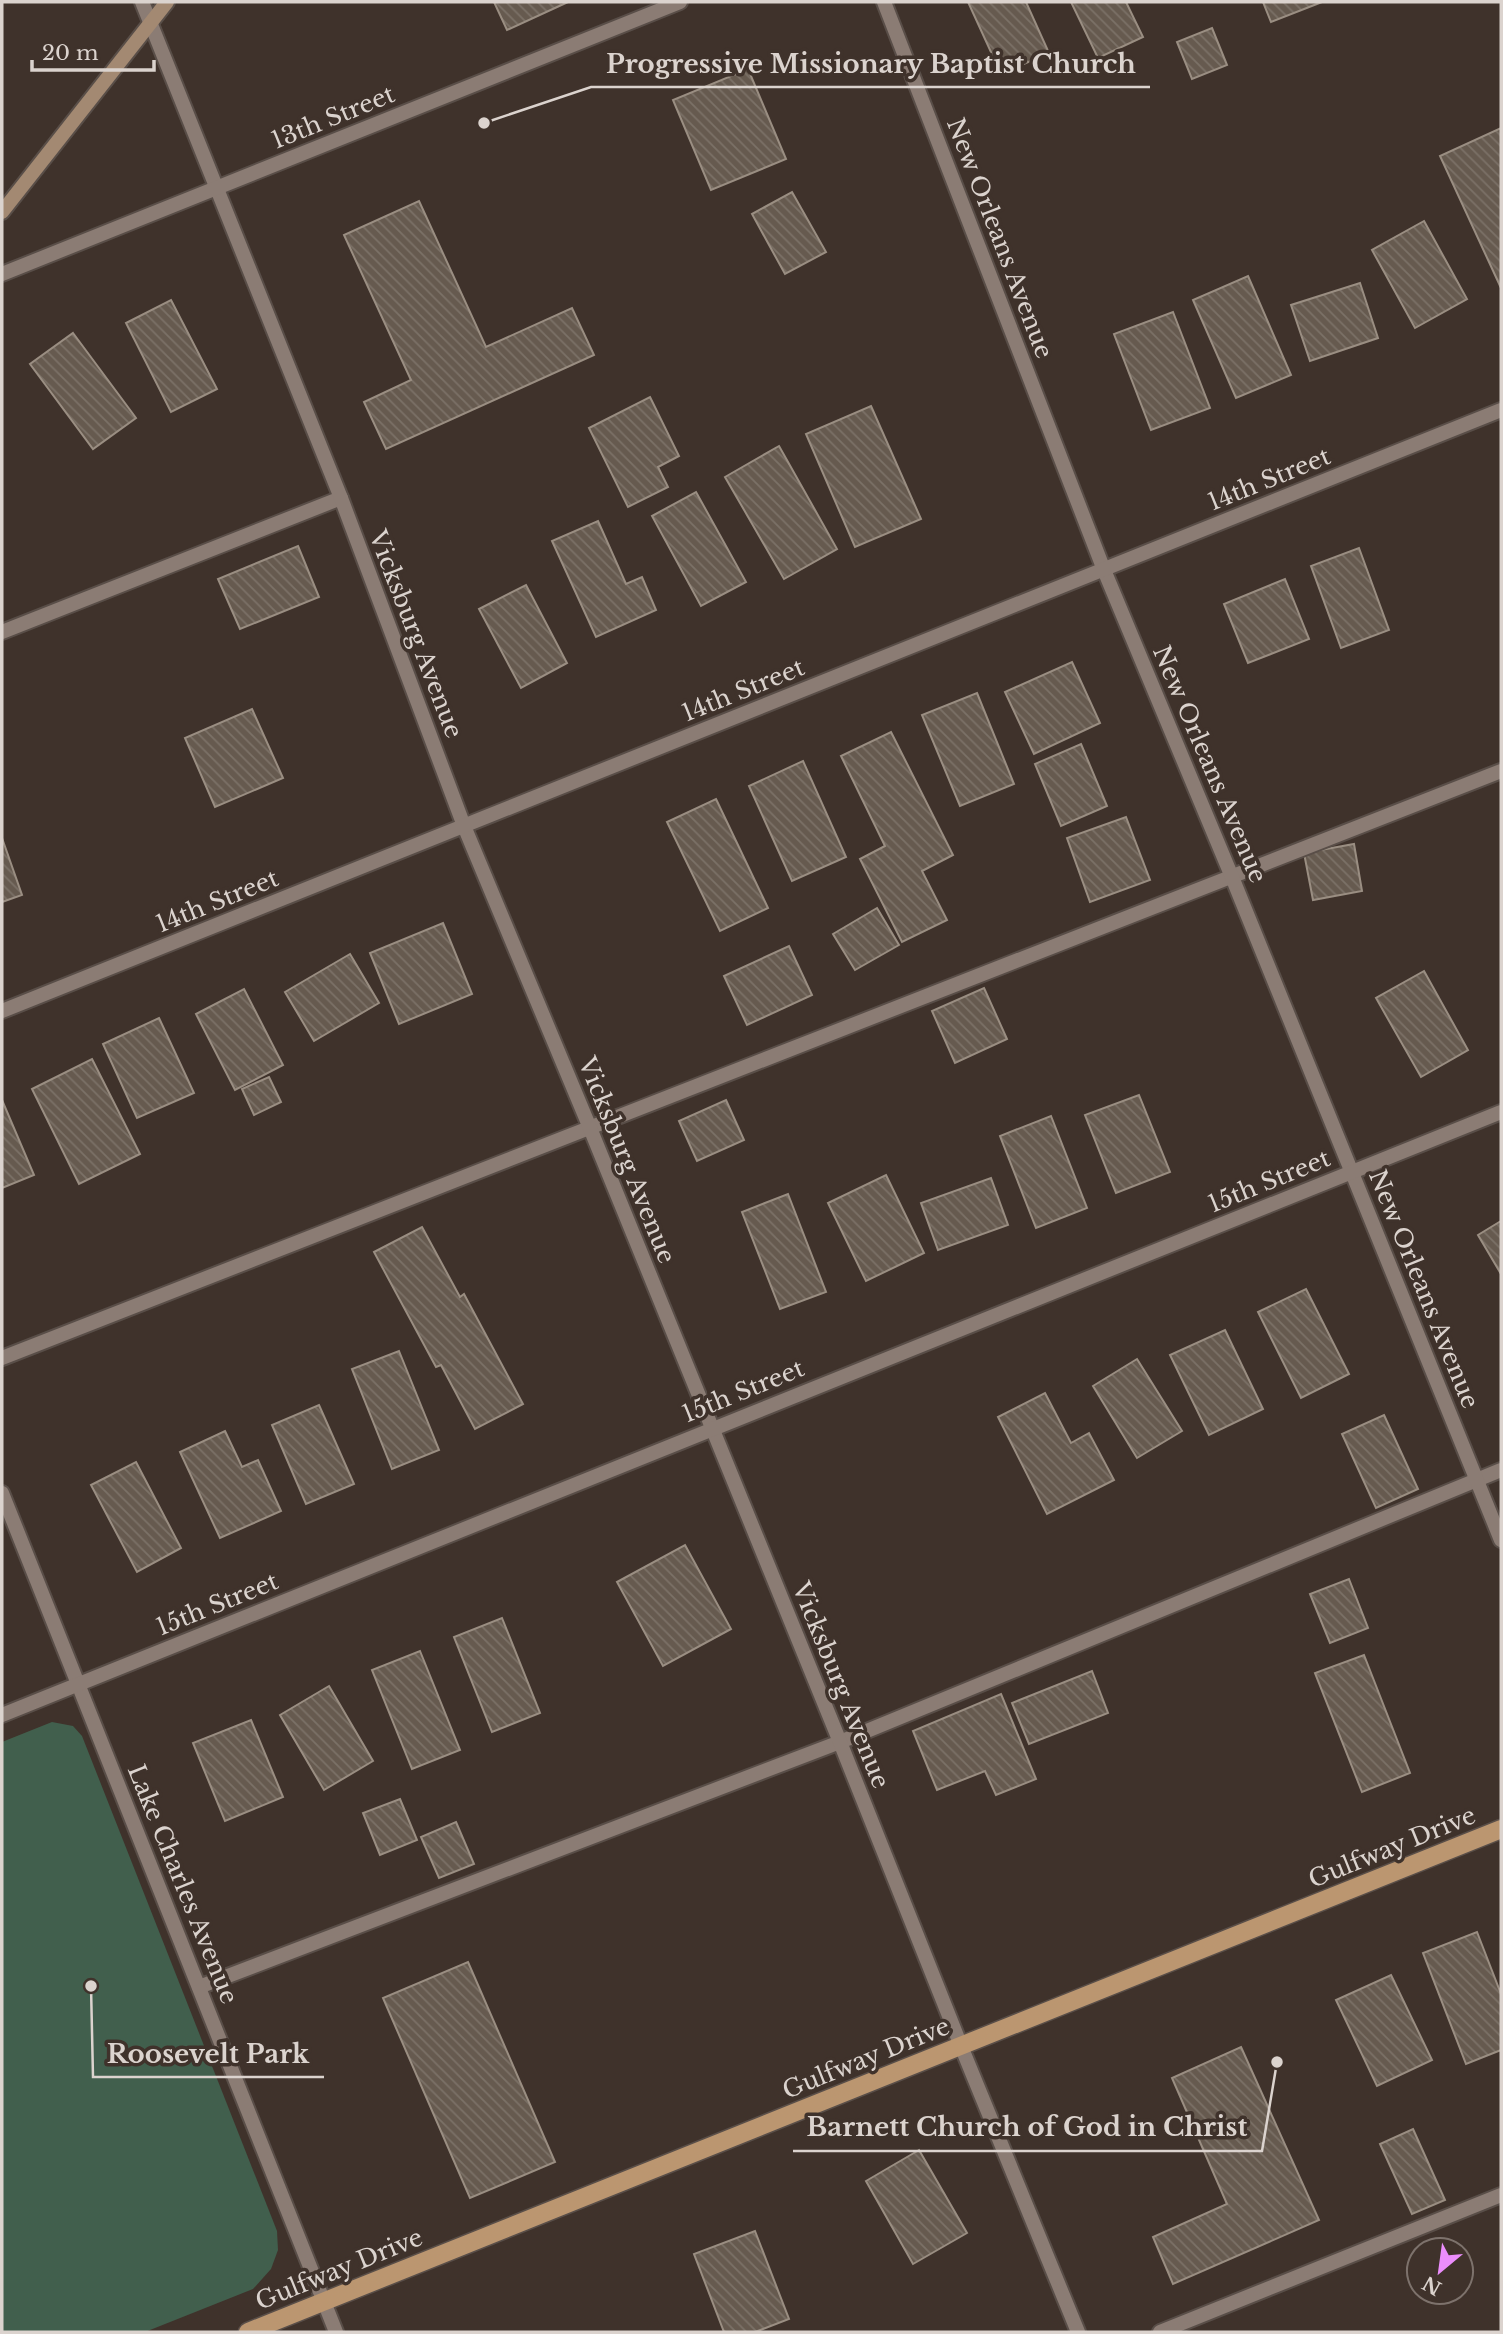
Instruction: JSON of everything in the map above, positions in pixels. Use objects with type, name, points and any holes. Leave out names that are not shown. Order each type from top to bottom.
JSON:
[{"type":"main road","name":"Gulfway Drive","points":[[248,2332],[1501,1829]]},
{"type":"street","name":"Vicksburg Avenue","points":[[142,2],[341,498],[464,826],[590,1128],[1078,2332]]},
{"type":"street","points":[[2,212],[167,2]]},
{"type":"street","name":"13th Street","points":[[2,274],[680,2]]},
{"type":"street","name":"New Orleans Avenue","points":[[884,2],[1104,570],[1232,877],[1501,1541]]},
{"type":"street","name":"14th Street","points":[[2,1012],[1501,410]]},
{"type":"street","points":[[2,632],[341,498]]},
{"type":"street","points":[[2,1358],[1501,772]]},
{"type":"street","name":"15th Street","points":[[2,1715],[1501,1112]]},
{"type":"street","points":[[199,1987],[840,1742],[1501,1470]]},
{"type":"street","name":"Lake Charles Avenue","points":[[2,1493],[336,2332]]},
{"type":"street","points":[[1160,2332],[1501,2195]]},
{"type":"green space","points":[[52,1722],[73,1726],[82,1736],[277,2231],[278,2250],[271,2269],[253,2289],[145,2332],[2,2332],[2,1742]]},
{"type":"building","points":[[494,2],[568,2],[507,30]]},
{"type":"building","points":[[968,2],[1026,2],[1049,53],[1001,74]]},
{"type":"building","points":[[1071,2],[1126,2],[1143,37],[1098,58]]},
{"type":"building","points":[[1263,2],[1322,2],[1271,22]]},
{"type":"building","points":[[1212,28],[1227,65],[1192,79],[1177,42]]},
{"type":"building","points":[[748,69],[786,159],[711,190],[673,100]]},
{"type":"building","points":[[1501,128],[1501,288],[1440,156]]},
{"type":"building","points":[[792,192],[826,252],[785,274],[752,214]]},
{"type":"building","points":[[419,201],[486,347],[572,308],[594,355],[386,449],[364,402],[411,380],[344,235]]},
{"type":"building","points":[[1424,221],[1467,299],[1415,328],[1372,250]]},
{"type":"building","points":[[1248,276],[1291,375],[1236,398],[1193,300]]},
{"type":"building","points":[[1360,283],[1378,338],[1310,361],[1291,305]]},
{"type":"building","points":[[171,300],[217,389],[171,412],[126,323]]},
{"type":"building","points":[[1173,312],[1210,408],[1151,430],[1114,334]]},
{"type":"building","points":[[73,333],[136,418],[93,449],[30,364]]},
{"type":"building","points":[[650,397],[679,456],[658,467],[668,487],[628,507],[589,428]]},
{"type":"building","points":[[871,406],[921,519],[855,547],[806,434]]},
{"type":"building","points":[[779,446],[837,549],[784,579],[725,477]]},
{"type":"building","points":[[696,492],[746,582],[701,606],[652,516]]},
{"type":"building","points":[[598,521],[626,584],[642,577],[656,610],[596,637],[552,541]]},
{"type":"building","points":[[298,546],[319,597],[240,629],[218,579]]},
{"type":"building","points":[[1359,548],[1389,630],[1341,648],[1311,566]]},
{"type":"building","points":[[1285,579],[1309,639],[1248,663],[1224,604]]},
{"type":"building","points":[[526,585],[567,663],[521,688],[479,609]]},
{"type":"building","points":[[1072,662],[1100,723],[1034,754],[1005,692]]},
{"type":"building","points":[[977,693],[1014,784],[960,806],[922,715]]},
{"type":"building","points":[[252,709],[283,778],[215,807],[185,738]]},
{"type":"building","points":[[891,732],[953,855],[922,871],[947,920],[902,942],[860,859],[885,846],[841,756]]},
{"type":"building","points":[[1081,744],[1107,806],[1061,826],[1035,764]]},
{"type":"building","points":[[803,761],[846,857],[792,881],[749,786]]},
{"type":"building","points":[[716,799],[768,908],[720,931],[667,822]]},
{"type":"building","points":[[1126,817],[1150,880],[1090,902],[1067,838]]},
{"type":"building","points":[[2,838],[22,895],[2,902]]},
{"type":"building","points":[[1354,844],[1362,891],[1313,900],[1304,853]]},
{"type":"building","points":[[877,908],[899,945],[855,970],[833,934]]},
{"type":"building","points":[[443,923],[472,994],[399,1024],[370,953]]},
{"type":"building","points":[[789,946],[812,995],[747,1025],[724,976]]},
{"type":"building","points":[[350,954],[379,1003],[314,1041],[285,992]]},
{"type":"building","points":[[1424,971],[1468,1050],[1421,1077],[1376,998]]},
{"type":"building","points":[[984,988],[1007,1039],[955,1063],[932,1011]]},
{"type":"building","points":[[244,989],[283,1065],[235,1090],[196,1014]]},
{"type":"building","points":[[159,1018],[194,1093],[137,1118],[103,1044]]},
{"type":"building","points":[[92,1059],[140,1154],[79,1184],[32,1089]]},
{"type":"building","points":[[269,1077],[281,1102],[254,1115],[242,1089]]},
{"type":"building","points":[[1139,1095],[1170,1172],[1116,1193],[1085,1115]]},
{"type":"building","points":[[2,1100],[34,1175],[2,1188]]},
{"type":"building","points":[[726,1100],[744,1140],[697,1161],[679,1121]]},
{"type":"building","points":[[1051,1116],[1087,1208],[1036,1228],[1000,1136]]},
{"type":"building","points":[[886,1175],[924,1253],[866,1281],[828,1203]]},
{"type":"building","points":[[991,1178],[1008,1225],[938,1250],[921,1203]]},
{"type":"building","points":[[788,1194],[826,1292],[780,1309],[742,1212]]},
{"type":"building","points":[[1501,1221],[1501,1274],[1478,1235]]},
{"type":"building","points":[[422,1227],[460,1297],[464,1294],[523,1404],[475,1429],[441,1365],[436,1367],[374,1252]]},
{"type":"building","points":[[1306,1289],[1349,1374],[1301,1398],[1258,1312]]},
{"type":"building","points":[[1225,1330],[1263,1409],[1209,1435],[1170,1355]]},
{"type":"building","points":[[399,1351],[439,1450],[392,1469],[352,1369]]},
{"type":"building","points":[[1137,1359],[1182,1431],[1137,1458],[1093,1386]]},
{"type":"building","points":[[1045,1393],[1071,1443],[1089,1433],[1114,1480],[1047,1514],[998,1417]]},
{"type":"building","points":[[319,1405],[354,1484],[306,1504],[272,1425]]},
{"type":"building","points":[[1384,1415],[1418,1489],[1376,1508],[1342,1434]]},
{"type":"building","points":[[225,1431],[242,1467],[258,1460],[281,1511],[220,1538],[180,1452]]},
{"type":"building","points":[[136,1462],[181,1548],[137,1572],[91,1485]]},
{"type":"building","points":[[685,1545],[731,1629],[663,1666],[617,1582]]},
{"type":"building","points":[[1349,1579],[1368,1628],[1330,1643],[1310,1594]]},
{"type":"building","points":[[502,1618],[540,1713],[492,1732],[454,1637]]},
{"type":"building","points":[[420,1651],[460,1750],[412,1769],[372,1670]]},
{"type":"building","points":[[1364,1655],[1410,1773],[1362,1792],[1315,1673]]},
{"type":"building","points":[[1092,1671],[1108,1713],[1029,1744],[1012,1703]]},
{"type":"building","points":[[329,1686],[373,1761],[324,1790],[280,1715]]},
{"type":"building","points":[[1001,1694],[1036,1779],[996,1795],[985,1771],[937,1790],[913,1731]]},
{"type":"building","points":[[251,1720],[283,1797],[225,1821],[193,1743]]},
{"type":"building","points":[[400,1799],[417,1840],[380,1855],[363,1813]]},
{"type":"building","points":[[456,1822],[474,1864],[439,1878],[421,1837]]},
{"type":"building","points":[[1477,1932],[1501,1994],[1501,2050],[1466,2064],[1423,1953]]},
{"type":"building","points":[[468,1962],[555,2162],[470,2198],[383,1998]]},
{"type":"building","points":[[1391,1975],[1432,2060],[1377,2086],[1336,2000]]},
{"type":"building","points":[[1241,2047],[1319,2220],[1173,2284],[1153,2237],[1227,2204],[1172,2078]]},
{"type":"building","points":[[1413,2129],[1445,2200],[1412,2214],[1380,2144]]},
{"type":"building","points":[[919,2150],[967,2233],[913,2264],[866,2181]]},
{"type":"building","points":[[755,2231],[789,2319],[755,2332],[724,2332],[694,2254]]},
{"type":"place","name":"Progressive Missionary Baptist Church","points":[[484,123]]},
{"type":"place","name":"Roosevelt Park","points":[[91,1986]]},
{"type":"place","name":"Barnett Church of God in Christ","points":[[1277,2062]]}]
